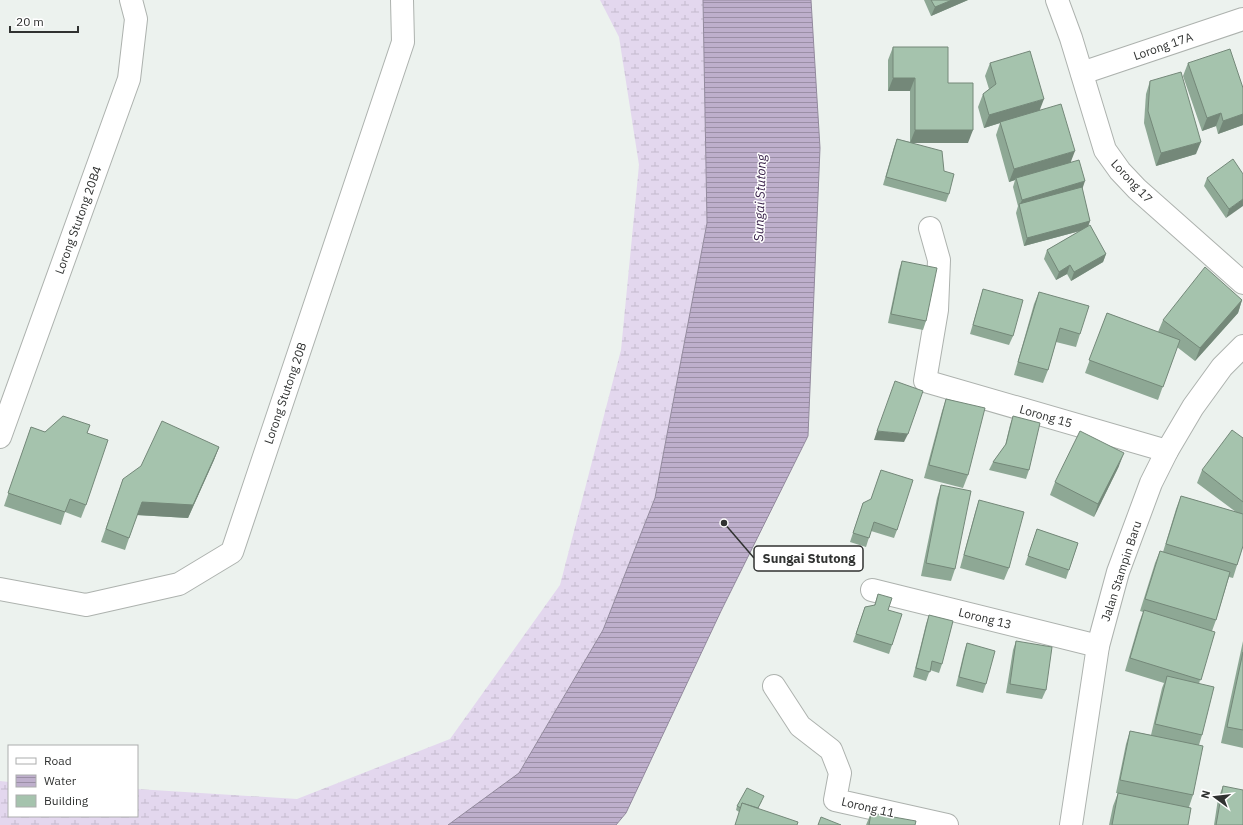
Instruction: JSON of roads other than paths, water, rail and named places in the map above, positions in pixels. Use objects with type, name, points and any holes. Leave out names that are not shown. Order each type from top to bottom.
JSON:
[{"type":"street","name":"Lorong Stutong 20B4","points":[[0,437],[129,79],[136,19],[131,0]]},
{"type":"street","name":"Lorong Stutong 20B","points":[[0,589],[86,605],[179,584],[232,552],[403,42],[402,0]]},
{"type":"street","name":"Lorong 17","points":[[1057,0],[1071,38],[1105,150],[1120,171],[1137,189],[1243,283]]},
{"type":"street","name":"Lorong 17A","points":[[1082,73],[1243,19]]},
{"type":"street","name":"Lorong 15","points":[[930,228],[939,260],[938,310],[925,381],[1167,451]]},
{"type":"street","name":"Jalan Stampin Baru","points":[[1071,825],[1098,646],[1118,572],[1151,483],[1167,451],[1193,407],[1222,367],[1243,346]]},
{"type":"street","name":"Lorong 13","points":[[872,590],[1098,646]]},
{"type":"street","name":"Lorong 11","points":[[774,686],[800,726],[831,750],[840,772],[836,800],[947,825]]},
{"type":"water","points":[[703,0],[811,0],[820,148],[808,436],[721,611],[626,813],[616,825],[448,825],[519,773],[603,630],[655,498],[707,223]]},
{"type":"place","name":"Sungai Stutong","points":[[724,523]]}]
